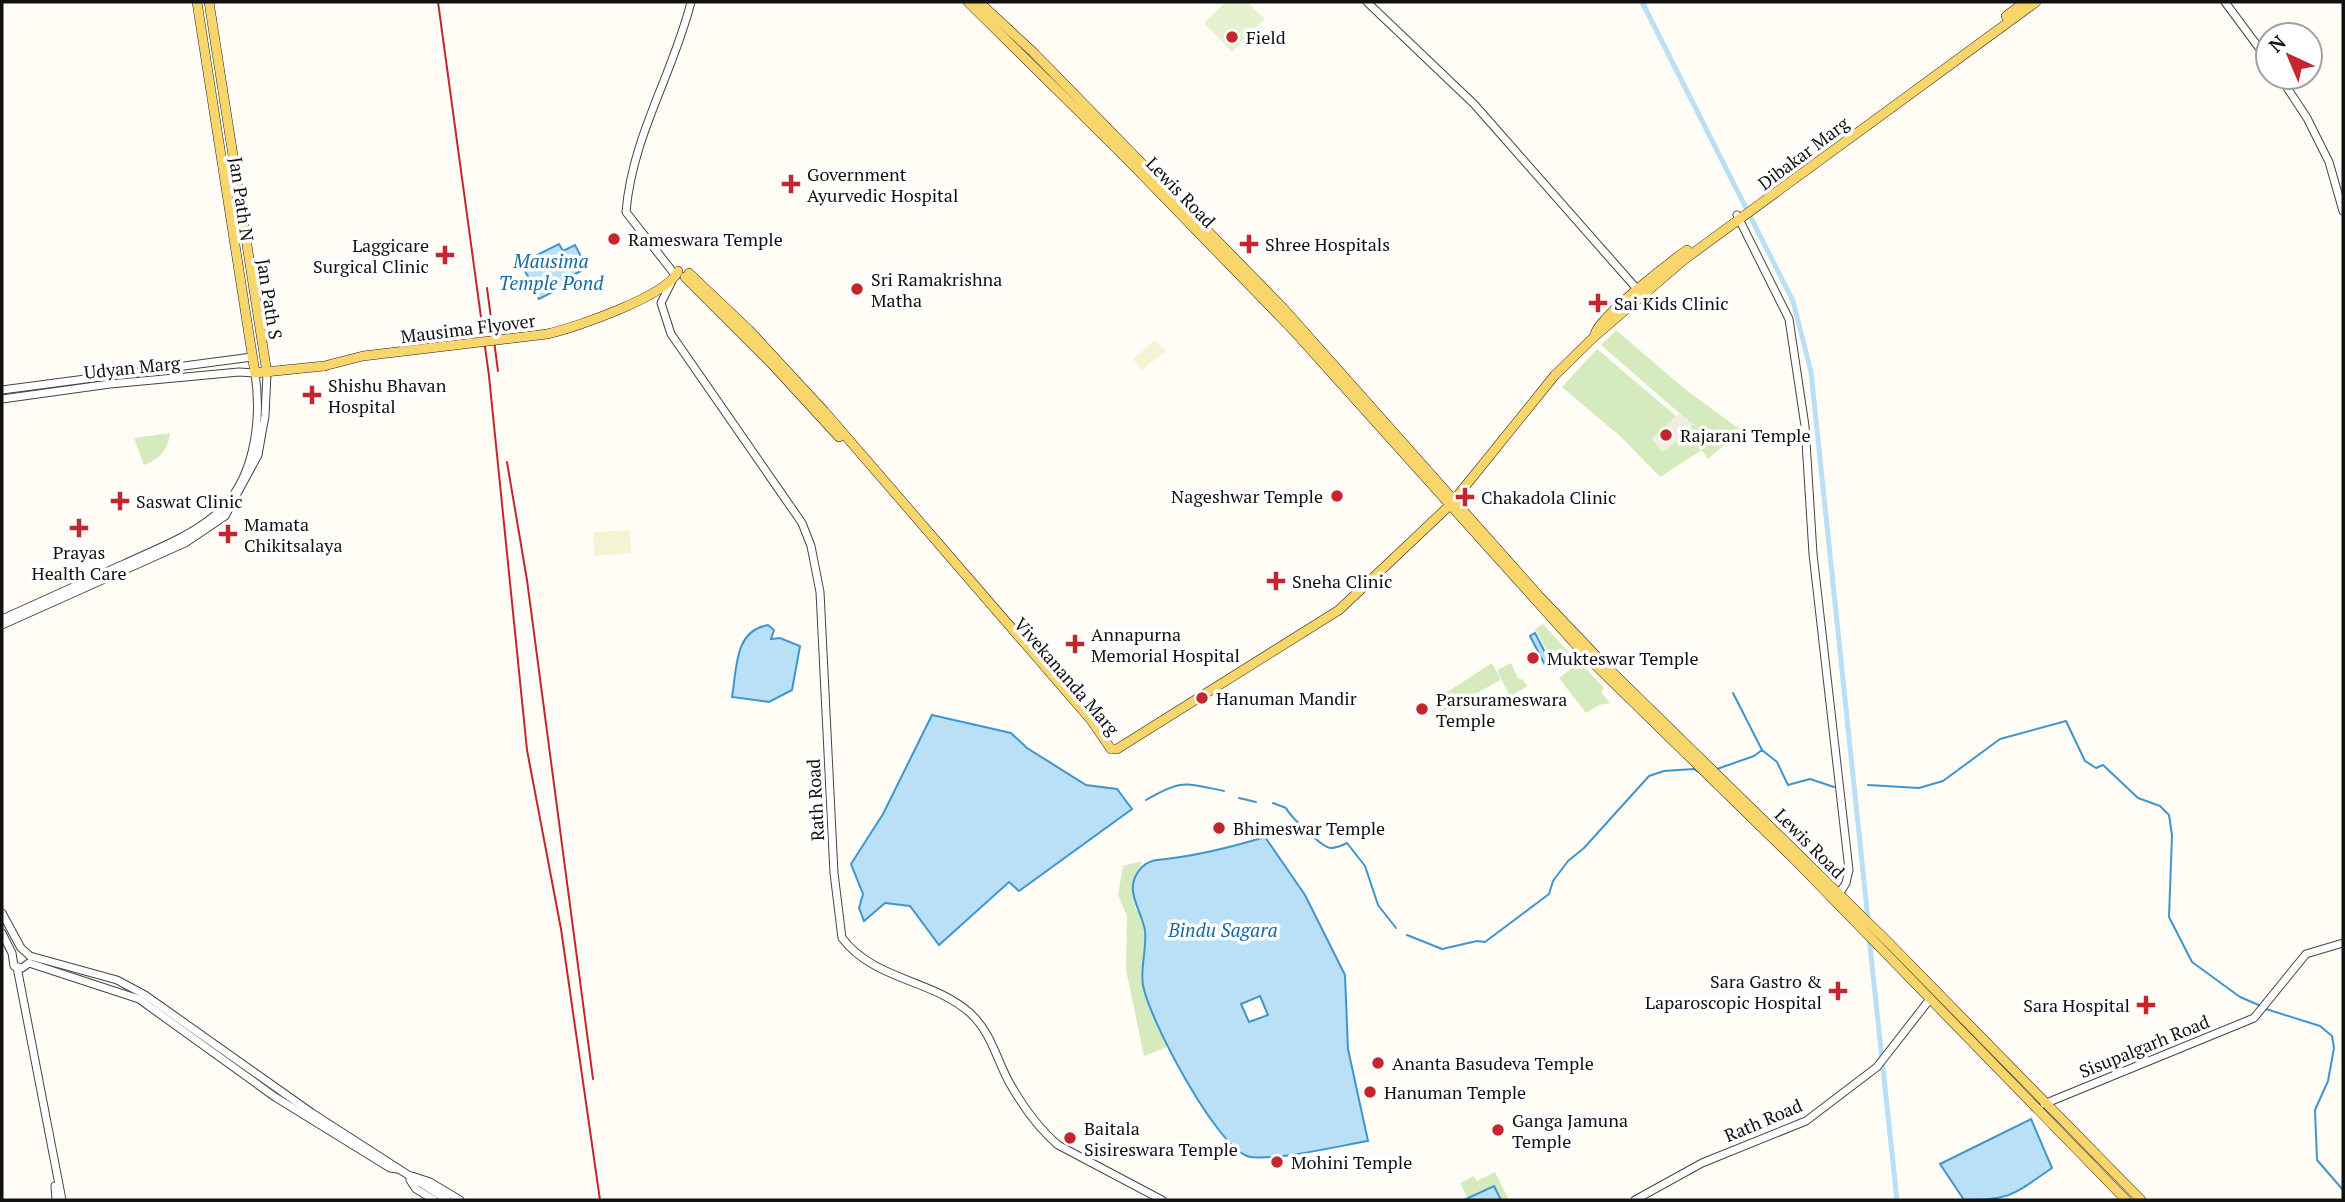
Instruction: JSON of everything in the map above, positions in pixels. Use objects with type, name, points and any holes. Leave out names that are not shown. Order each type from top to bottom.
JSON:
[{"type":"main road","name":"Jan Path N","points":[[197,2],[254,373]]},
{"type":"main road","name":"Jan Path S","points":[[209,2],[267,373]]},
{"type":"main road","name":"Lewis Road","points":[[968,2],[1251,285],[1539,596],[1701,763],[2141,1200]]},
{"type":"main road","name":"Lewis Road","points":[[979,2],[1033,52],[1261,284],[1455,506]]},
{"type":"main road","name":"Dibakar Marg","points":[[1890,106],[2025,2]]},
{"type":"main road","name":"Dibakar Marg","points":[[1595,336],[1601,324],[1637,289],[2036,2]]},
{"type":"main road","name":"Dibakar Marg","points":[[1111,749],[1117,749],[1329,618],[1455,506],[1555,375],[1595,336],[1685,258],[1741,216]]},
{"type":"main road","name":"Mausima Flyover","points":[[267,373],[324,366],[363,356],[547,334],[582,325],[645,296],[680,275]]},
{"type":"main road","name":"Vivekananda Marg","points":[[680,275],[794,377],[889,492],[1091,720],[1111,749]]},
{"type":"main road","name":"Udyan Marg","points":[[252,356],[264,355]]},
{"type":"main road","name":"Udyan Marg","points":[[254,373],[267,373]]},
{"type":"main road","name":"Lewis Road","points":[[1761,822],[1839,894],[1856,918]]},
{"type":"main road","name":"Lewis Road","points":[[1933,995],[2126,1200]]},
{"type":"street","points":[[680,275],[626,212],[629,176],[681,38],[691,2]]},
{"type":"street","points":[[1367,2],[1474,104],[1637,289]]},
{"type":"street","points":[[2225,2],[2254,41]]},
{"type":"street","points":[[2289,91],[2307,118],[2329,162],[2343,211]]},
{"type":"street","points":[[1741,216],[1789,319],[1805,426],[1813,554],[1849,870],[1846,883],[1839,894]]},
{"type":"street","name":"Rath Road","points":[[680,275],[661,303],[671,334],[802,523],[814,556],[823,644],[834,873],[842,939],[882,971],[968,1011],[988,1034],[1008,1080],[1044,1132],[1058,1145],[1162,1200]]},
{"type":"street","name":"Udyan Marg","points":[[2,390],[252,356]]},
{"type":"street","name":"Udyan Marg","points":[[2,399],[110,384],[254,373]]},
{"type":"street","name":"Jan Path N","points":[[2,619],[171,542],[216,515],[234,491],[253,453],[258,401],[254,373]]},
{"type":"street","name":"Jan Path S","points":[[2,625],[185,543],[225,516],[258,455],[267,395],[267,373]]},
{"type":"street","points":[[2,912],[30,960],[139,999],[447,1200]]},
{"type":"street","points":[[2,933],[16,968],[62,1200]]},
{"type":"street","name":"Sisupalgarh Road","points":[[2037,1108],[2249,1020],[2263,1008],[2306,954],[2343,943]]},
{"type":"street","points":[[12,953],[21,948]]},
{"type":"street","points":[[16,968],[25,967],[30,960]]},
{"type":"street","name":"Rath Road","points":[[1635,1200],[1702,1163],[1806,1121],[1877,1067],[1933,995]]},
{"type":"street","points":[[408,1176],[416,1189],[433,1200]]},
{"type":"street","points":[[408,1176],[420,1177],[460,1200]]},
{"type":"street","points":[[56,1178],[56,1200]]},
{"type":"shaded area","points":[[1155,340],[1166,351],[1142,370],[1133,359]]},
{"type":"shaded area","points":[[1679,413],[1693,425],[1664,452],[1653,439]]},
{"type":"shaded area","points":[[630,530],[631,553],[595,556],[593,532]]},
{"type":"green space","name":"Field","points":[[1226,2],[1247,2],[1265,19],[1232,52],[1204,23]]},
{"type":"green space","points":[[1616,330],[1686,390],[1741,430],[1708,459],[1702,450],[1660,477],[1620,436],[1562,387],[1597,349],[1676,416],[1652,439],[1663,452],[1693,425],[1601,345]]},
{"type":"green space","points":[[170,433],[168,444],[162,453],[144,465],[134,438]]},
{"type":"green space","points":[[1543,624],[1575,659],[1557,670],[1535,629]]},
{"type":"green space","points":[[1580,662],[1604,688],[1601,692],[1610,703],[1599,705],[1586,713],[1559,678]]},
{"type":"green space","points":[[1492,663],[1501,680],[1441,712],[1435,700]]},
{"type":"green space","points":[[1511,663],[1518,678],[1527,686],[1510,697],[1497,670]]},
{"type":"green space","points":[[1142,861],[1133,887],[1135,907],[1141,916],[1145,934],[1143,984],[1167,1047],[1144,1056],[1126,970],[1127,916],[1118,895],[1123,866]]},
{"type":"green space","points":[[1495,1172],[1509,1200],[1501,1200],[1494,1186],[1468,1198],[1460,1183],[1474,1176],[1477,1181]]},
{"type":"water","name":"Mausima Temple Pond","points":[[559,244],[563,251],[575,245],[587,268],[571,276],[573,282],[539,299],[521,263]]},
{"type":"water","points":[[768,625],[774,630],[771,639],[780,638],[800,646],[792,690],[769,702],[732,697],[739,652],[743,643],[757,629]]},
{"type":"water","points":[[1535,633],[1550,662],[1545,665],[1530,636]]},
{"type":"water","points":[[932,715],[1011,733],[1027,748],[1086,785],[1117,789],[1132,809],[1019,891],[1009,882],[939,945],[910,906],[885,903],[864,921],[859,908],[863,894],[851,864],[883,814]]},
{"type":"water","name":"Bindu Sagara","points":[[1265,837],[1305,895],[1345,975],[1348,1049],[1368,1141],[1257,1158],[1247,1156],[1234,1147],[1218,1129],[1185,1079],[1157,1024],[1143,985],[1145,931],[1134,899],[1133,883],[1142,867],[1153,861],[1204,853]],"holes":[[[1260,996],[1268,1015],[1249,1022],[1241,1004]]]},
{"type":"water","points":[[2031,1119],[2052,1168],[2012,1194],[1993,1199],[1964,1200],[1940,1164]]},
{"type":"water","points":[[1494,1186],[1501,1200],[1464,1200]]},
{"type":"waterway","points":[[1642,2],[1793,301],[1811,372],[1868,920]]},
{"type":"waterway","points":[[1733,693],[1762,750]]},
{"type":"waterway","points":[[1868,785],[1919,788],[1943,781],[2000,739],[2066,721],[2085,761],[2096,768],[2103,765],[2138,798],[2160,806],[2169,815],[2172,835],[2169,917],[2192,962],[2240,997],[2261,1006]]},
{"type":"waterway","points":[[1717,769],[1754,756],[1762,750],[1777,762],[1788,785],[1810,779],[1834,787]]},
{"type":"waterway","points":[[1407,935],[1442,949],[1477,941],[1485,942],[1549,894],[1553,881],[1568,861],[1584,848],[1649,776],[1664,771],[1694,769],[1703,775]]},
{"type":"waterway","points":[[1146,800],[1168,789],[1184,785],[1224,791]]},
{"type":"waterway","points":[[1239,798],[1256,802]]},
{"type":"waterway","points":[[1273,803],[1286,808],[1293,818],[1327,847],[1335,848],[1347,843],[1365,866],[1378,905],[1396,928]]},
{"type":"waterway","points":[[1869,937],[1897,1200]]},
{"type":"waterway","points":[[2266,1009],[2320,1026],[2332,1036],[2334,1048],[2328,1081],[2315,1110],[2317,1160],[2343,1190]]},
{"type":"railway","points":[[438,2],[489,376],[527,750],[561,929],[600,1200]]},
{"type":"railway","points":[[487,288],[498,371]]},
{"type":"railway","points":[[507,462],[527,580],[593,1079]]},
{"type":"place","name":"Field","points":[[1232,37]]},
{"type":"place","name":"Government Ayurvedic Hospital","points":[[791,184]]},
{"type":"place","name":"Rameswara Temple","points":[[614,239]]},
{"type":"place","name":"Shree Hospitals","points":[[1249,244]]},
{"type":"place","name":"Laggicare Surgical Clinic","points":[[445,255]]},
{"type":"place","name":"Sri Ramakrishna Matha","points":[[857,289]]},
{"type":"place","name":"Sai Kids Clinic","points":[[1598,303]]},
{"type":"place","name":"Shishu Bhavan Hospital","points":[[312,395]]},
{"type":"place","name":"Rajarani Temple","points":[[1666,435]]},
{"type":"place","name":"Nageshwar Temple","points":[[1337,496]]},
{"type":"place","name":"Chakadola Clinic","points":[[1465,497]]},
{"type":"place","name":"Saswat Clinic","points":[[120,501]]},
{"type":"place","name":"Prayas Health Care","points":[[79,528]]},
{"type":"place","name":"Mamata Chikitsalaya","points":[[228,534]]},
{"type":"place","name":"Sneha Clinic","points":[[1276,581]]},
{"type":"place","name":"Annapurna Memorial Hospital","points":[[1075,644]]},
{"type":"place","name":"Mukteswar Temple","points":[[1533,658]]},
{"type":"place","name":"Hanuman Mandir","points":[[1202,698]]},
{"type":"place","name":"Parsurameswara Temple","points":[[1422,709]]},
{"type":"place","name":"Bhimeswar Temple","points":[[1219,828]]},
{"type":"place","name":"Sara Gastro & Laparoscopic Hospital","points":[[1838,991]]},
{"type":"place","name":"Sara Hospital","points":[[2146,1005]]},
{"type":"place","name":"Ananta Basudeva Temple","points":[[1378,1063]]},
{"type":"place","name":"Hanuman Temple","points":[[1370,1092]]},
{"type":"place","name":"Ganga Jamuna Temple","points":[[1498,1130]]},
{"type":"place","name":"Baitala Sisireswara Temple","points":[[1070,1138]]},
{"type":"place","name":"Mohini Temple","points":[[1277,1162]]}]
